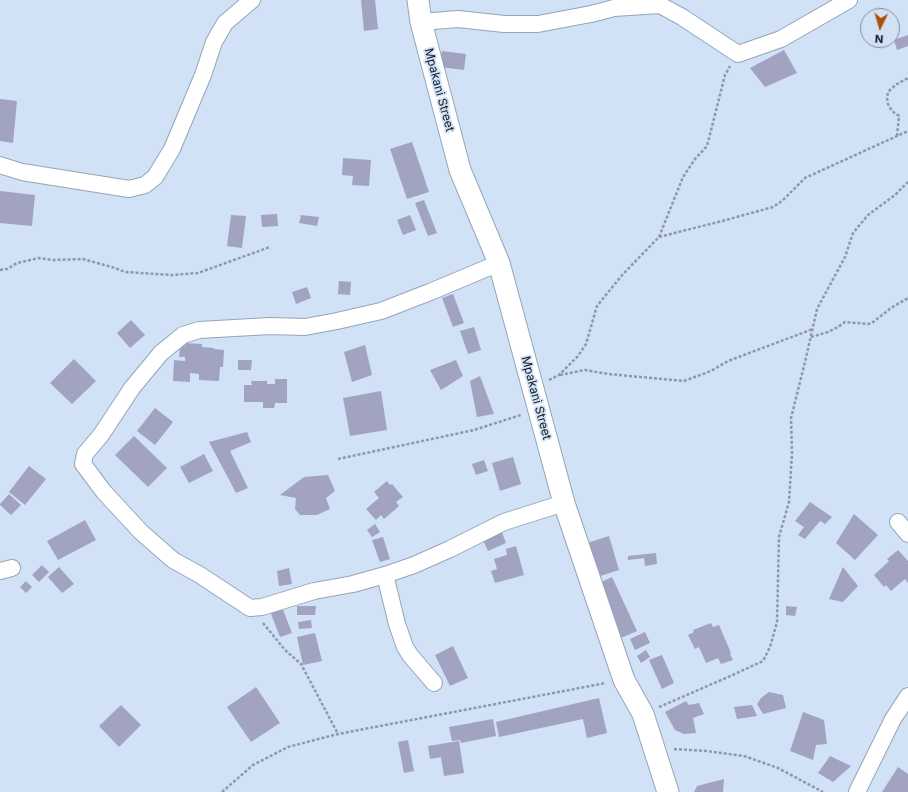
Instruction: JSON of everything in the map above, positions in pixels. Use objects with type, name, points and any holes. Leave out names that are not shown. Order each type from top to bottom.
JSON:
[{"type":"street","points":[[0,165],[22,172],[129,189],[145,185],[155,178],[172,149],[203,75],[214,42],[225,23],[252,0]]},
{"type":"street","name":"Mpakani Street","points":[[418,0],[421,22],[460,170],[499,263],[564,503],[624,680],[643,714],[668,792]]},
{"type":"street","points":[[421,22],[458,19],[504,24],[538,24],[614,8],[660,5],[682,17],[738,54],[781,39],[849,0]]},
{"type":"street","points":[[499,263],[381,311],[305,327],[270,326],[199,330],[183,335],[161,353],[132,388],[101,435],[85,454],[83,464],[104,492],[141,532],[168,556],[250,608],[262,607],[314,590],[353,584],[385,575],[414,565],[450,549],[504,522],[564,503]]},
{"type":"street","points":[[385,575],[397,624],[405,647],[434,683]]},
{"type":"street","points":[[857,792],[893,719],[908,696]]},
{"type":"path","points":[[559,375],[578,356],[586,344],[596,306],[623,274],[658,237],[683,177],[695,159],[707,146],[725,75],[738,54]]},
{"type":"path","points":[[897,136],[899,116],[892,111],[888,104],[888,92],[897,84],[908,78]]},
{"type":"path","points":[[658,237],[773,207],[782,202],[805,178],[908,131]]},
{"type":"path","points":[[643,714],[763,661],[770,647],[776,622],[779,537],[789,502],[792,453],[791,418],[817,309],[845,257],[853,233],[868,215],[895,195],[908,182]]},
{"type":"path","points":[[0,270],[6,269],[17,263],[39,258],[52,260],[83,259],[125,272],[172,275],[198,273],[270,247]]},
{"type":"path","points":[[811,338],[828,332],[845,322],[872,323],[891,308],[908,298]]},
{"type":"path","points":[[533,388],[559,375],[585,370],[608,374],[684,381],[711,371],[728,361],[813,329]]},
{"type":"path","points":[[338,459],[474,430],[538,409]]},
{"type":"path","points":[[250,608],[285,650],[301,664],[338,734]]},
{"type":"path","points":[[222,792],[253,765],[288,747],[338,734],[624,680]]},
{"type":"path","points":[[654,749],[706,751],[744,756],[778,768],[822,792]]},
{"type":"building","points":[[361,0],[375,0],[378,29],[364,31]]},
{"type":"building","points":[[908,35],[908,46],[897,50],[896,48],[900,48],[900,38]]},
{"type":"building","points":[[784,50],[797,73],[765,87],[750,68]]},
{"type":"building","points":[[442,51],[466,54],[464,70],[440,67]]},
{"type":"building","points":[[0,99],[17,101],[13,143],[0,141]]},
{"type":"building","points":[[412,142],[429,192],[407,199],[390,149]]},
{"type":"building","points":[[343,158],[371,160],[369,186],[352,185],[353,176],[342,175]]},
{"type":"building","points":[[0,191],[35,195],[32,226],[0,223]]},
{"type":"building","points":[[424,200],[437,233],[428,236],[415,203]]},
{"type":"building","points":[[277,214],[278,226],[262,227],[261,215]]},
{"type":"building","points":[[231,215],[246,216],[242,248],[227,246]]},
{"type":"building","points":[[301,215],[319,217],[317,226],[299,223]]},
{"type":"building","points":[[410,215],[416,230],[403,235],[397,220]]},
{"type":"building","points":[[339,281],[351,282],[350,295],[338,294]]},
{"type":"building","points":[[307,287],[311,298],[296,304],[292,292]]},
{"type":"building","points":[[453,294],[464,323],[453,327],[442,298]]},
{"type":"building","points":[[131,320],[145,335],[130,348],[117,333]]},
{"type":"building","points":[[474,327],[481,350],[468,354],[460,331]]},
{"type":"building","points":[[185,343],[202,344],[202,347],[224,350],[223,367],[220,367],[219,381],[199,380],[199,374],[190,373],[190,382],[173,381],[174,360],[185,361],[185,357],[179,357],[180,346],[185,346]]},
{"type":"building","points":[[365,345],[372,375],[352,382],[344,352]]},
{"type":"building","points":[[74,359],[96,381],[72,404],[50,383]]},
{"type":"building","points":[[238,360],[252,360],[251,370],[238,370]]},
{"type":"building","points":[[456,360],[463,376],[441,390],[430,370]]},
{"type":"building","points":[[480,376],[494,414],[477,417],[470,381]]},
{"type":"building","points":[[275,379],[287,379],[287,403],[275,403],[274,408],[263,408],[263,402],[244,402],[244,385],[252,385],[251,381],[267,381],[267,384],[275,384]]},
{"type":"building","points":[[381,391],[387,430],[350,436],[343,398]]},
{"type":"building","points":[[155,408],[173,422],[155,445],[137,431]]},
{"type":"building","points":[[247,432],[251,442],[230,451],[248,488],[236,493],[209,442]]},
{"type":"building","points":[[134,436],[167,468],[148,487],[115,455]]},
{"type":"building","points":[[204,454],[213,471],[189,483],[180,467]]},
{"type":"building","points":[[513,457],[521,484],[500,491],[492,463]]},
{"type":"building","points":[[484,460],[488,471],[476,475],[472,464]]},
{"type":"building","points":[[29,466],[46,479],[25,505],[9,492]]},
{"type":"building","points":[[328,475],[335,491],[326,498],[330,509],[317,515],[300,515],[295,509],[296,498],[280,495],[304,477]]},
{"type":"building","points":[[387,481],[390,485],[392,484],[403,497],[396,502],[399,506],[384,519],[381,515],[376,520],[366,509],[379,498],[374,492]]},
{"type":"building","points":[[9,494],[21,505],[11,515],[0,505]]},
{"type":"building","points":[[810,502],[832,517],[825,524],[820,521],[805,539],[798,535],[804,527],[795,521]]},
{"type":"building","points":[[854,514],[878,535],[855,560],[836,543]]},
{"type":"building","points":[[85,520],[96,540],[58,560],[47,541]]},
{"type":"building","points":[[375,524],[380,532],[372,537],[367,530]]},
{"type":"building","points":[[501,530],[506,543],[488,551],[482,538]]},
{"type":"building","points":[[609,536],[619,570],[597,577],[587,543]]},
{"type":"building","points":[[383,537],[390,559],[380,562],[372,540]]},
{"type":"building","points":[[516,546],[524,575],[495,583],[491,571],[497,569],[494,559],[507,555],[506,549]]},
{"type":"building","points":[[898,550],[908,561],[908,583],[905,579],[891,591],[886,585],[884,587],[874,575],[889,561],[887,559]]},
{"type":"building","points":[[656,553],[657,564],[645,566],[644,558],[628,560],[628,556]]},
{"type":"building","points":[[42,565],[49,572],[39,582],[32,575]]},
{"type":"building","points":[[59,567],[74,584],[62,593],[48,577]]},
{"type":"building","points":[[843,567],[858,586],[843,602],[829,599]]},
{"type":"building","points":[[289,568],[292,584],[279,586],[277,571]]},
{"type":"building","points":[[612,577],[637,631],[621,638],[595,585]]},
{"type":"building","points":[[26,581],[32,587],[26,593],[20,587]]},
{"type":"building","points":[[297,606],[316,606],[315,615],[297,615]]},
{"type":"building","points":[[786,606],[797,607],[795,616],[786,615]]},
{"type":"building","points":[[282,607],[292,633],[280,637],[270,611]]},
{"type":"building","points":[[311,620],[312,628],[299,629],[298,622]]},
{"type":"building","points":[[711,623],[713,627],[719,625],[733,660],[721,664],[718,658],[706,663],[699,647],[695,649],[688,635],[694,632],[693,630]]},
{"type":"building","points":[[645,632],[650,643],[635,650],[630,639]]},
{"type":"building","points":[[315,633],[322,661],[303,665],[297,637]]},
{"type":"building","points":[[453,646],[468,678],[450,686],[435,655]]},
{"type":"building","points":[[646,650],[650,657],[641,663],[637,656]]},
{"type":"building","points":[[662,655],[674,683],[662,689],[649,660]]},
{"type":"building","points":[[256,687],[280,723],[251,742],[227,707]]},
{"type":"building","points":[[769,692],[783,695],[786,708],[763,714],[757,704],[761,698]]},
{"type":"building","points":[[599,698],[607,733],[587,738],[583,719],[499,737],[496,722]]},
{"type":"building","points":[[686,701],[689,705],[699,703],[704,714],[693,718],[696,733],[684,734],[675,730],[665,712]]},
{"type":"building","points":[[121,705],[141,725],[119,747],[99,726]]},
{"type":"building","points":[[752,705],[757,716],[737,719],[734,707]]},
{"type":"building","points":[[803,712],[824,720],[827,744],[816,745],[813,760],[790,751]]},
{"type":"building","points":[[493,719],[496,736],[461,743],[460,740],[452,741],[449,727]]},
{"type":"building","points":[[408,740],[414,771],[404,773],[398,742]]},
{"type":"building","points":[[459,741],[464,773],[444,776],[441,757],[430,759],[428,746]]},
{"type":"building","points":[[830,756],[851,766],[833,782],[818,773]]},
{"type":"building","points":[[898,767],[908,774],[908,792],[882,792]]},
{"type":"building","points":[[724,779],[723,792],[694,792],[697,786]]}]
